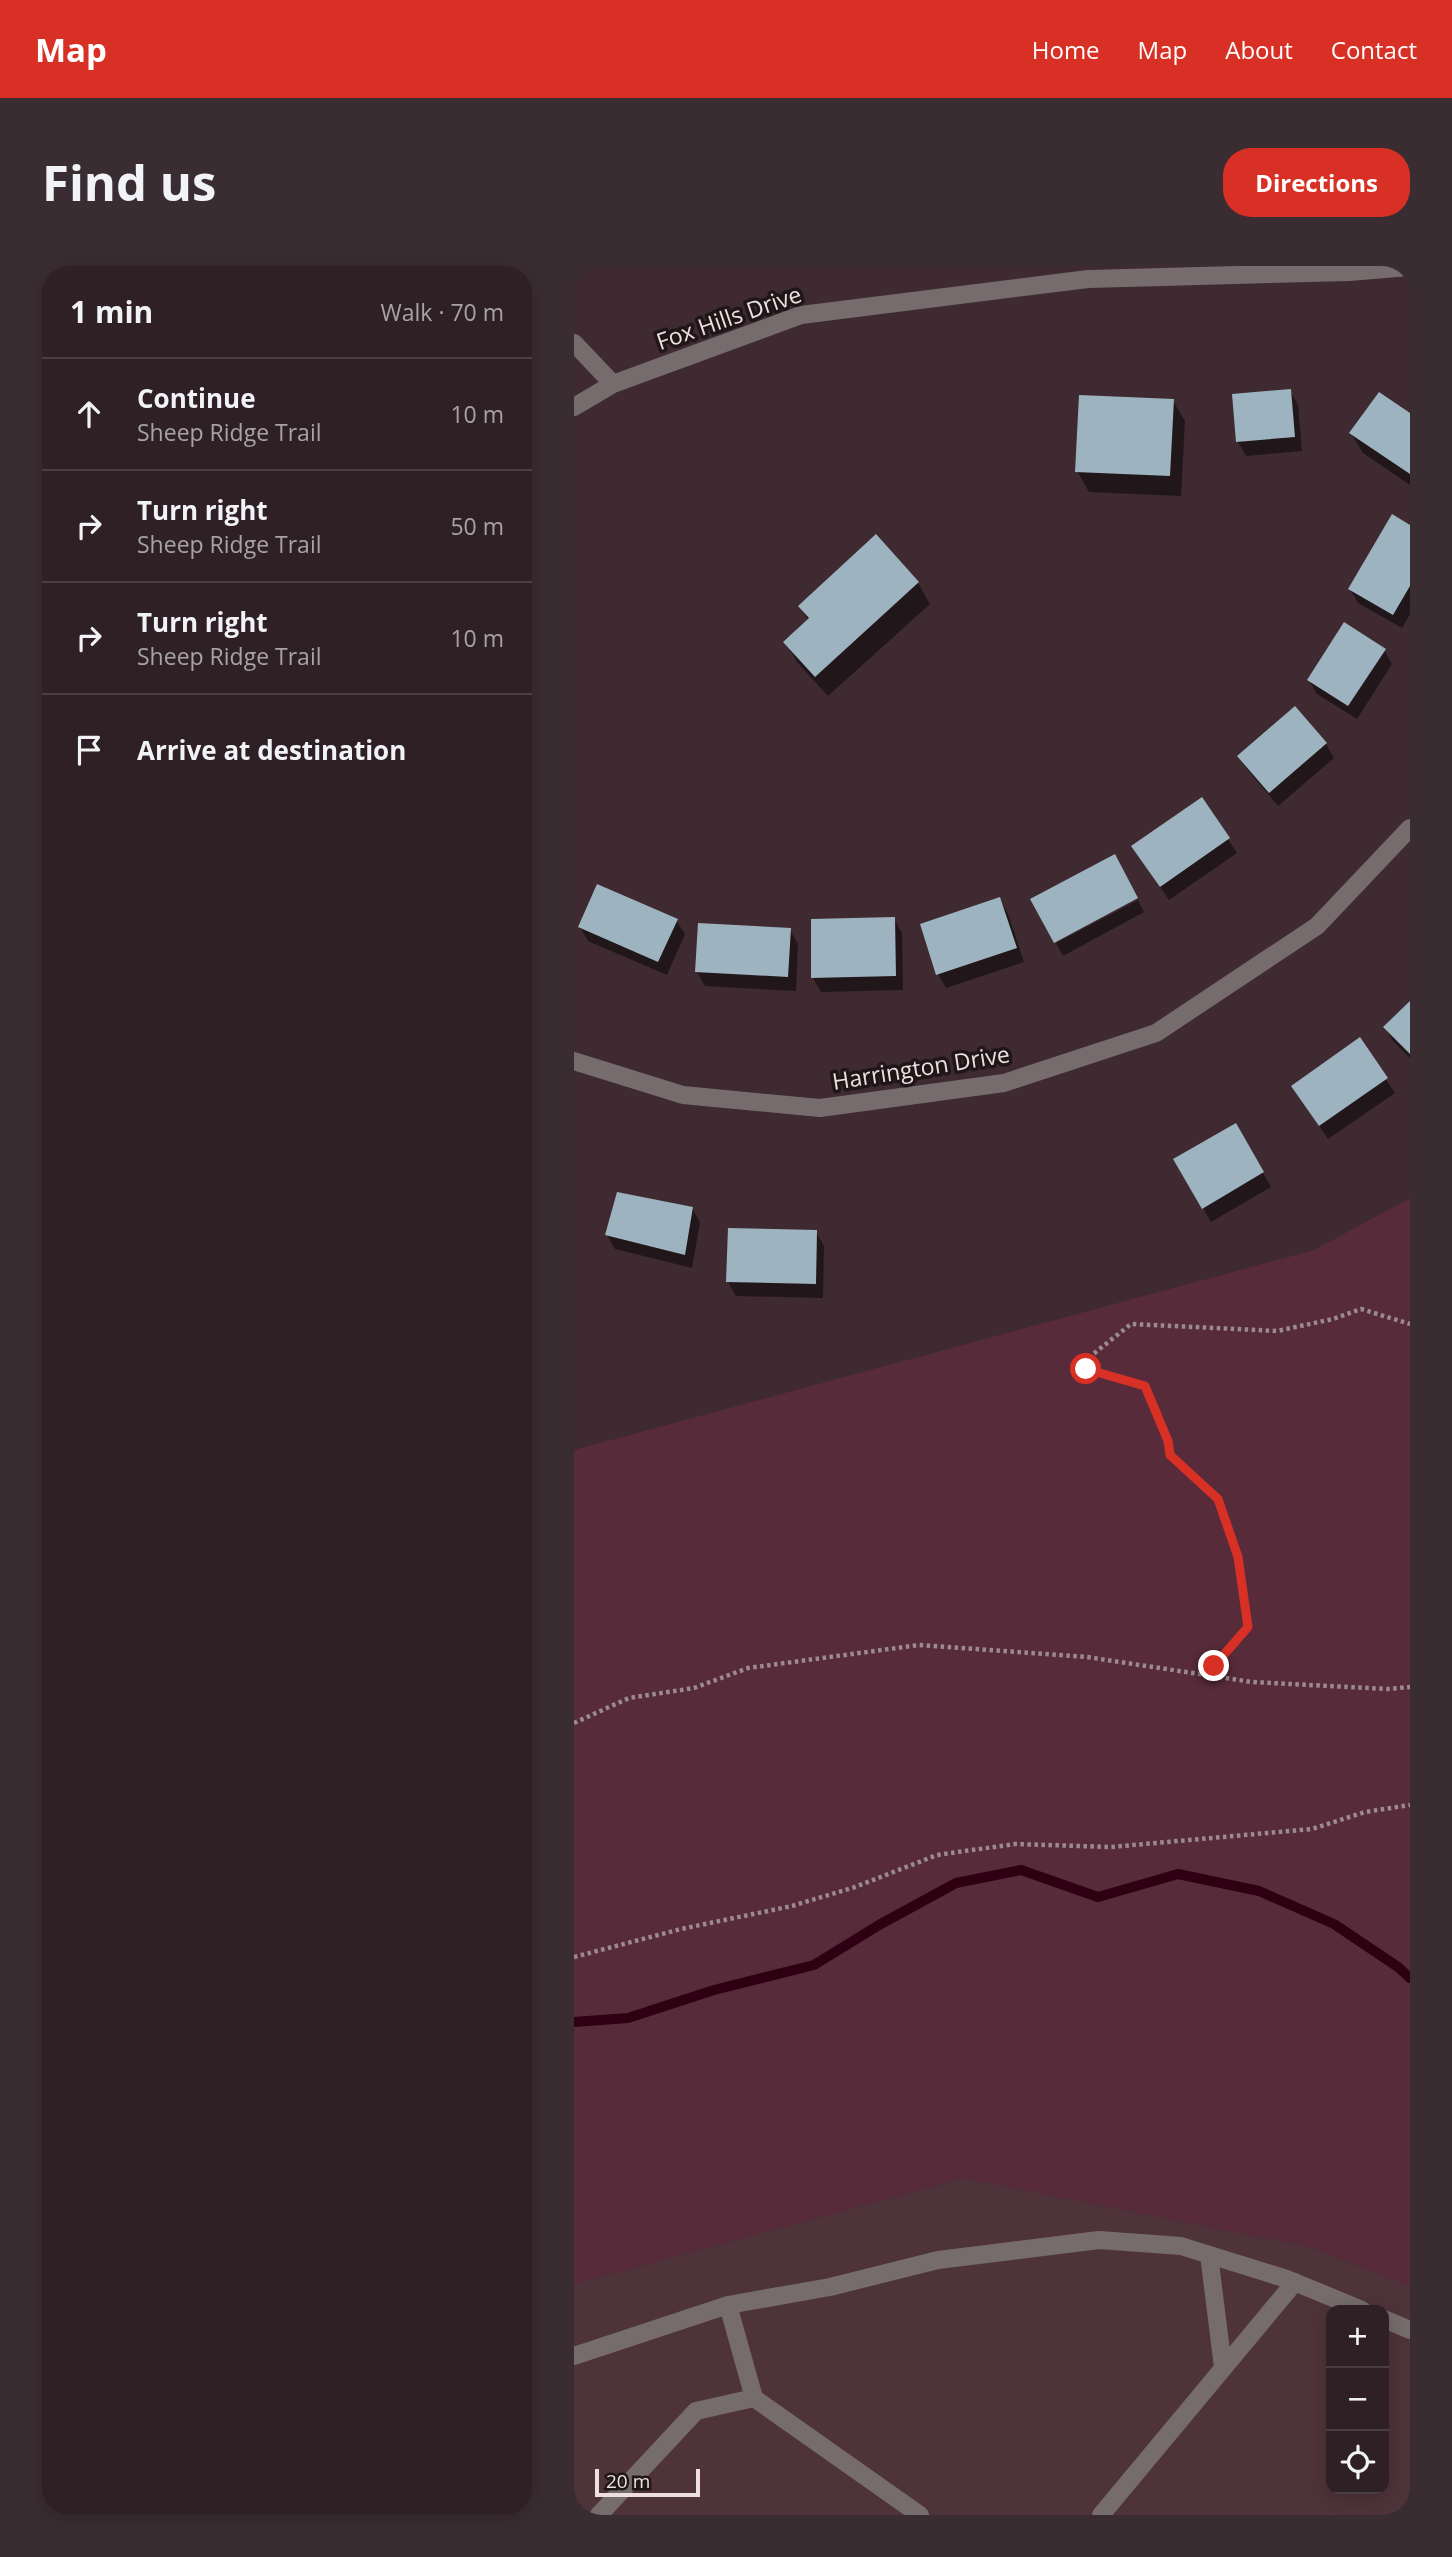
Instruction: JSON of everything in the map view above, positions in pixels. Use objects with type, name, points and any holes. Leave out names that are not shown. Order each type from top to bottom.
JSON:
[{"type":"street","name":"Fox Hills Drive","points":[[574,407],[613,384],[802,315],[1088,279],[1349,272],[1410,267]]},
{"type":"street","points":[[574,343],[613,384]]},
{"type":"street","name":"Harrington Drive","points":[[574,1061],[683,1095],[820,1108],[1004,1083],[1156,1033],[1317,926],[1410,828]]},
{"type":"street","points":[[574,2356],[729,2305],[831,2287],[939,2260],[1099,2240],[1181,2246],[1295,2282],[1350,2305]]},
{"type":"street","points":[[1209,2255],[1223,2367]]},
{"type":"street","points":[[1101,2515],[1295,2282]]},
{"type":"street","points":[[729,2305],[754,2398],[920,2515]]},
{"type":"street","points":[[1389,2321],[1410,2330]]},
{"type":"street","points":[[599,2515],[696,2411],[754,2398]]},
{"type":"path","points":[[1210,1675],[1214,1666],[1248,1627],[1238,1557],[1218,1499],[1170,1455],[1168,1441],[1145,1386],[1086,1369],[1087,1359],[1131,1324],[1277,1331],[1333,1319],[1361,1309],[1410,1324]]},
{"type":"path","points":[[574,1723],[629,1698],[694,1688],[748,1668],[919,1646],[1087,1657],[1252,1682],[1387,1689],[1410,1687]]},
{"type":"path","points":[[574,1957],[681,1929],[792,1906],[855,1887],[937,1854],[1015,1844],[1111,1847],[1312,1829],[1365,1812],[1410,1805]]},
{"type":"shaded area","points":[[1410,1198],[1410,2286],[1311,2247],[964,2178],[574,2284],[574,1450],[1314,1250]]},
{"type":"shaded area","points":[[964,2178],[1311,2247],[1410,2286],[1410,2515],[574,2515],[574,2284]]},
{"type":"building","points":[[1291,389],[1295,437],[1236,442],[1232,394]]},
{"type":"building","points":[[1379,392],[1410,413],[1410,474],[1349,433]]},
{"type":"building","points":[[1079,395],[1174,399],[1170,476],[1075,472]]},
{"type":"building","points":[[1392,514],[1410,525],[1410,586],[1393,615],[1348,589]]},
{"type":"building","points":[[876,534],[919,582],[815,677],[783,642],[809,618],[798,606]]},
{"type":"building","points":[[1344,622],[1386,649],[1348,706],[1307,680]]},
{"type":"building","points":[[1295,706],[1327,743],[1269,793],[1237,756]]},
{"type":"building","points":[[1202,797],[1230,838],[1160,887],[1131,846]]},
{"type":"building","points":[[1115,854],[1138,898],[1054,943],[1030,899]]},
{"type":"building","points":[[597,884],[678,919],[658,962],[578,927]]},
{"type":"building","points":[[1000,897],[1017,948],[936,975],[920,924]]},
{"type":"building","points":[[895,917],[896,976],[811,978],[811,919]]},
{"type":"building","points":[[698,923],[791,928],[788,977],[695,972]]},
{"type":"building","points":[[1410,1001],[1410,1054],[1383,1027]]},
{"type":"building","points":[[1360,1037],[1388,1078],[1319,1126],[1291,1086]]},
{"type":"building","points":[[1236,1123],[1264,1172],[1202,1209],[1173,1159]]},
{"type":"building","points":[[617,1192],[693,1207],[685,1255],[605,1235]]},
{"type":"building","points":[[728,1228],[817,1230],[816,1284],[726,1282]]},
{"type":"waterway","points":[[574,2022],[628,2018],[714,1990],[814,1965],[879,1925],[956,1883],[1021,1870],[1098,1897],[1178,1874],[1259,1891],[1334,1924],[1410,1978]]},
{"type":"route","points":[[1086,1369],[1145,1386],[1168,1441],[1170,1455],[1218,1499],[1238,1557],[1248,1627],[1214,1666]]}]
